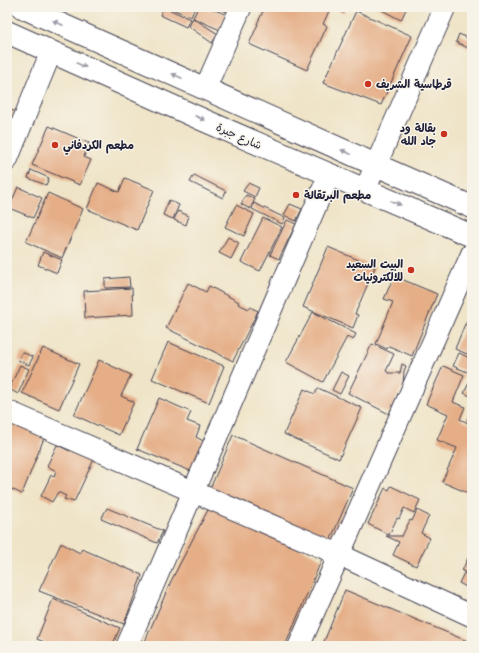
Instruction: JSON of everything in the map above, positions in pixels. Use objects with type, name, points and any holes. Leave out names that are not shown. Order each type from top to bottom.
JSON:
[{"type":"street","points":[[22,7],[472,207]]},
{"type":"street","points":[[205,89],[241,7]]},
{"type":"street","points":[[365,190],[445,7]]},
{"type":"street","name":"شارع جبرة","points":[[7,32],[329,175],[472,236]]},
{"type":"street","points":[[7,160],[51,52]]},
{"type":"street","points":[[127,646],[329,175]]},
{"type":"street","points":[[299,646],[472,253]]},
{"type":"street","points":[[7,411],[340,555],[472,616]]},
{"type":"building","points":[[164,7],[190,19],[186,27],[160,15]]},
{"type":"building","points":[[168,7],[195,7],[191,17]]},
{"type":"building","points":[[198,7],[208,7],[227,15],[220,30],[193,18]]},
{"type":"building","points":[[215,7],[232,7],[229,13]]},
{"type":"building","points":[[265,7],[323,7],[329,11],[323,24],[327,26],[307,70],[249,44]]},
{"type":"building","points":[[336,7],[347,7],[344,13],[335,9]]},
{"type":"building","points":[[376,7],[407,7],[401,20]]},
{"type":"building","points":[[356,11],[412,36],[381,105],[323,83]]},
{"type":"building","points":[[193,18],[218,34],[212,43],[188,26]]},
{"type":"building","points":[[459,34],[472,40],[472,50],[456,42]]},
{"type":"building","points":[[7,108],[16,112],[7,131]]},
{"type":"building","points":[[49,126],[89,143],[84,157],[91,160],[80,185],[32,165]]},
{"type":"building","points":[[31,170],[49,178],[46,185],[28,178]]},
{"type":"building","points":[[194,175],[226,191],[223,198],[190,182]]},
{"type":"building","points":[[125,178],[154,190],[137,230],[87,209],[98,183],[119,192]]},
{"type":"building","points":[[248,183],[259,188],[255,197],[243,191]]},
{"type":"building","points":[[18,187],[42,198],[33,218],[9,208]]},
{"type":"building","points":[[48,193],[83,209],[62,258],[26,242]]},
{"type":"building","points":[[246,195],[255,199],[250,209],[241,204]]},
{"type":"building","points":[[169,200],[179,205],[173,219],[163,215]]},
{"type":"building","points":[[254,203],[285,218],[282,224],[252,209]]},
{"type":"building","points":[[290,204],[302,209],[296,221],[284,215]]},
{"type":"building","points":[[236,205],[254,214],[244,236],[225,227]]},
{"type":"building","points":[[178,211],[189,216],[186,225],[174,220]]},
{"type":"building","points":[[263,218],[282,227],[260,271],[241,262]]},
{"type":"building","points":[[287,220],[296,224],[279,259],[270,255]]},
{"type":"building","points":[[228,237],[239,243],[231,259],[219,253]]},
{"type":"building","points":[[328,247],[375,267],[355,314],[358,315],[353,328],[303,307]]},
{"type":"building","points":[[43,252],[62,260],[57,273],[38,265]]},
{"type":"building","points":[[394,276],[437,294],[412,356],[389,346],[387,349],[376,344],[393,302],[384,299]]},
{"type":"building","points":[[129,277],[130,287],[105,288],[105,279]]},
{"type":"building","points":[[188,283],[206,292],[209,286],[239,302],[238,304],[258,311],[233,361],[166,328]]},
{"type":"building","points":[[132,288],[133,315],[85,318],[84,291]]},
{"type":"building","points":[[472,309],[472,325],[466,323]]},
{"type":"building","points":[[313,312],[356,334],[353,340],[347,337],[323,382],[286,362]]},
{"type":"building","points":[[465,324],[472,327],[472,356],[455,349]]},
{"type":"building","points":[[168,342],[224,366],[209,403],[152,379]]},
{"type":"building","points":[[372,344],[394,354],[386,371],[389,373],[400,373],[402,364],[406,366],[403,384],[389,414],[348,393]]},
{"type":"building","points":[[43,348],[79,364],[59,409],[22,393]]},
{"type":"building","points":[[22,352],[33,357],[29,365],[18,360]]},
{"type":"building","points":[[459,353],[472,359],[472,374],[453,366]]},
{"type":"building","points":[[99,360],[131,375],[121,396],[134,402],[119,435],[74,415]]},
{"type":"building","points":[[20,365],[29,369],[18,394],[9,389]]},
{"type":"building","points":[[443,366],[464,375],[453,402],[465,407],[460,419],[472,425],[472,484],[468,493],[442,482],[457,448],[437,440],[448,414],[426,404]]},
{"type":"building","points":[[341,372],[349,376],[340,394],[332,390]]},
{"type":"building","points":[[472,377],[472,397],[464,393]]},
{"type":"building","points":[[318,388],[362,408],[339,459],[284,434],[304,389],[315,394]]},
{"type":"building","points":[[159,398],[191,412],[187,421],[200,426],[196,437],[205,442],[193,472],[137,449]]},
{"type":"building","points":[[472,409],[472,423],[467,420]]},
{"type":"building","points":[[7,417],[46,433],[22,494],[7,487]]},
{"type":"building","points":[[233,435],[353,488],[327,548],[207,496]]},
{"type":"building","points":[[57,445],[70,451],[73,446],[95,457],[74,502],[64,499],[66,496],[58,492],[52,502],[41,496],[51,475],[54,476],[56,471],[47,466]]},
{"type":"building","points":[[391,486],[420,500],[414,513],[404,508],[399,519],[397,518],[389,535],[368,524],[385,488],[389,490]]},
{"type":"building","points":[[210,506],[322,559],[285,646],[143,646],[171,581]]},
{"type":"building","points":[[107,508],[163,531],[157,543],[101,519]]},
{"type":"building","points":[[417,510],[429,516],[421,533],[430,538],[416,566],[393,555],[399,542],[386,536],[402,536]]},
{"type":"building","points":[[61,543],[80,553],[82,549],[142,575],[124,624],[39,591]]},
{"type":"building","points":[[472,549],[472,575],[462,571]]},
{"type":"building","points":[[464,573],[472,577],[472,590],[459,583]]},
{"type":"building","points":[[345,590],[472,643],[472,646],[327,646],[323,644]]},
{"type":"building","points":[[53,599],[120,628],[112,646],[53,646],[37,639]]},
{"type":"building","points":[[7,639],[22,646],[7,646]]},
{"type":"place","name":"قرطاسية الشريف","points":[[368,84]]},
{"type":"place","name":"بقالة ود جاد الله","points":[[444,134]]},
{"type":"place","name":"مطعم الكردفاني","points":[[55,145]]},
{"type":"place","name":"مطعم البرتقالة","points":[[296,195]]},
{"type":"place","name":"البيت السعيد للالكترونيات","points":[[411,270]]}]
